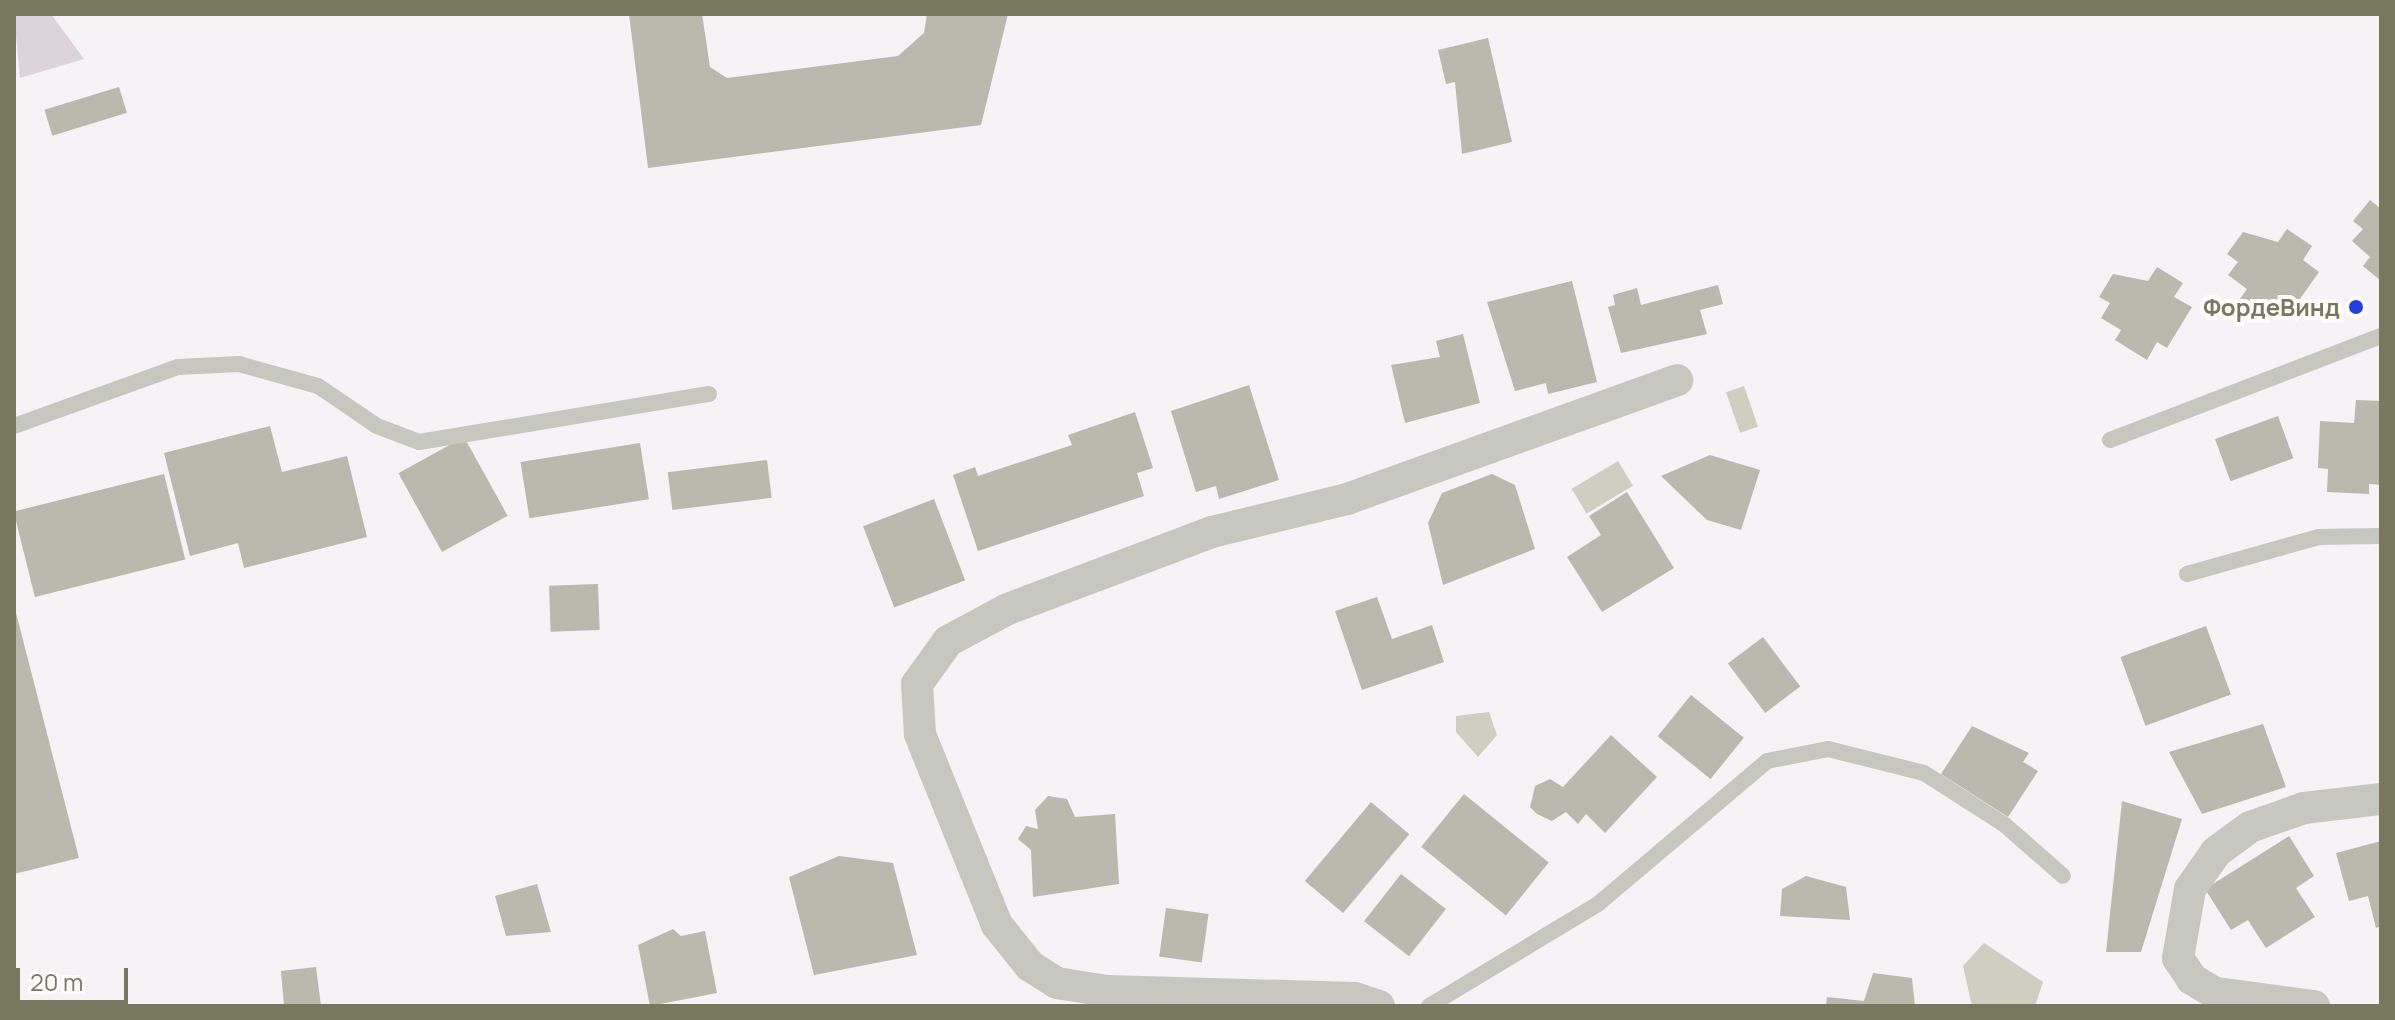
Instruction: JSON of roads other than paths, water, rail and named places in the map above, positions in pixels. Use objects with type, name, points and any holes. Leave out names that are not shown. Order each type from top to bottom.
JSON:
[{"type":"street","points":[[1379,1006],[1355,998],[1107,991],[1057,983],[1030,966],[997,925],[926,749],[913,708],[917,684],[948,641],[1008,609],[1212,532],[1347,499],[1677,380]]},
{"type":"street","points":[[2314,1006],[2215,993],[2192,979],[2178,958],[2190,889],[2216,852],[2250,827],[2304,808],[2381,799]]},
{"type":"lane","points":[[2110,440],[2381,336]]},
{"type":"lane","points":[[14,426],[178,367],[239,364],[318,386],[377,426],[419,442],[709,394]]},
{"type":"lane","points":[[2187,574],[2319,537],[2381,536]]},
{"type":"lane","points":[[1429,1006],[1598,904],[1767,761],[1828,749],[1924,773],[2005,825],[2063,876]]},
{"type":"place","name":"ФордеВинд","points":[[2356,307]]}]
